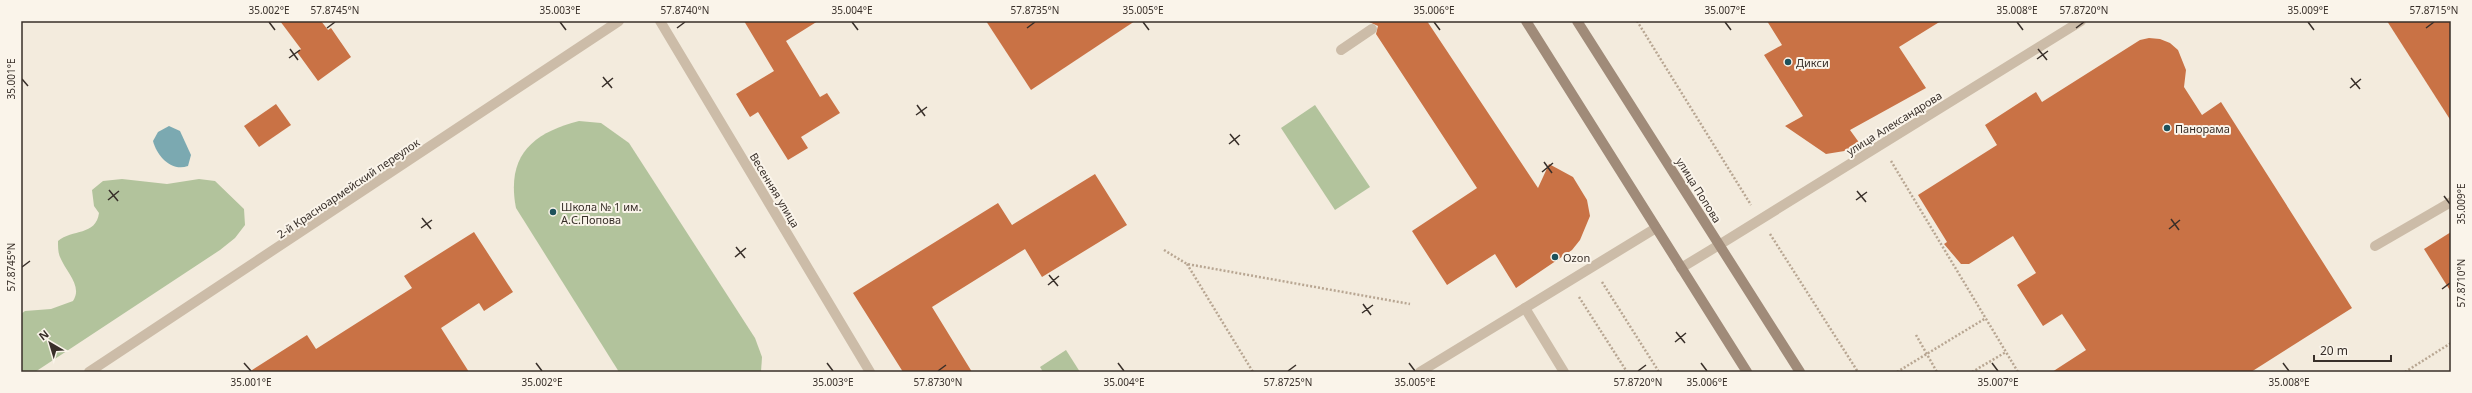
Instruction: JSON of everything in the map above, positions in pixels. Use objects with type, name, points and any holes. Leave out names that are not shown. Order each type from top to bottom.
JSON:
[{"type":"main road","points":[[1526,21],[1747,372]]},
{"type":"main road","name":"улица Попова","points":[[1577,21],[1800,372]]},
{"type":"street","name":"2-й Красноармейский переулок","points":[[90,372],[618,21]]},
{"type":"street","name":"Весенняя улица","points":[[660,21],[870,372]]},
{"type":"street","name":"улица Александрова","points":[[1682,268],[2081,21]]},
{"type":"street","points":[[1341,50],[1372,28]]},
{"type":"street","points":[[2375,246],[2451,202]]},
{"type":"street","points":[[1420,372],[1656,228]]},
{"type":"street","points":[[1525,308],[1564,372]]},
{"type":"path","points":[[1637,21],[1760,219],[1858,372]]},
{"type":"path","points":[[1881,145],[2018,372]]},
{"type":"path","points":[[1164,250],[1187,264],[1410,304]]},
{"type":"path","points":[[1187,264],[1253,372]]},
{"type":"path","points":[[1592,266],[1659,372]]},
{"type":"path","points":[[1569,281],[1627,372]]},
{"type":"path","points":[[1897,372],[1986,318]]},
{"type":"path","points":[[1916,335],[1937,372]]},
{"type":"path","points":[[2405,372],[2451,343]]},
{"type":"path","points":[[1972,372],[2006,352]]},
{"type":"green space","points":[[1315,105],[1370,187],[1335,210],[1281,128]]},
{"type":"green space","points":[[579,121],[601,123],[629,143],[755,338],[762,357],[761,372],[619,372],[516,208],[514,190],[515,174],[519,161],[526,150],[536,140],[548,132]]},
{"type":"green space","points":[[122,179],[167,184],[199,179],[215,181],[244,209],[245,225],[235,238],[220,250],[35,372],[21,372],[21,314],[25,311],[51,309],[73,301],[76,295],[75,284],[59,255],[58,241],[64,237],[88,229],[97,220],[99,213],[94,206],[92,190],[103,181]]},
{"type":"green space","points":[[1066,350],[1080,372],[1043,372],[1040,367]]},
{"type":"water","points":[[169,126],[180,131],[191,155],[188,166],[176,167],[171,165],[161,157],[155,147],[153,141],[158,132]]},
{"type":"building","points":[[280,21],[321,21],[328,30],[331,28],[351,57],[318,81],[297,52],[301,49]]},
{"type":"building","points":[[744,21],[818,21],[786,41],[820,97],[827,93],[840,113],[801,137],[808,148],[788,160],[758,112],[750,117],[736,94],[774,71]]},
{"type":"building","points":[[986,21],[1135,21],[1031,90]]},
{"type":"building","points":[[1367,21],[1427,21],[1538,188],[1549,164],[1573,177],[1587,200],[1590,216],[1580,240],[1572,250],[1516,288],[1495,254],[1447,285],[1412,231],[1477,188],[1376,34],[1378,26]]},
{"type":"building","points":[[1767,21],[1941,21],[1899,47],[1926,88],[1850,130],[1863,148],[1826,154],[1785,126],[1803,116],[1764,55],[1782,45]]},
{"type":"building","points":[[2387,21],[2451,21],[2451,121]]},
{"type":"building","points":[[2149,38],[2160,39],[2170,43],[2178,50],[2186,70],[2184,87],[2202,115],[2221,102],[2352,308],[2251,372],[2052,372],[2086,350],[2062,314],[2043,326],[2017,285],[2036,273],[2013,236],[1969,264],[1961,264],[1944,244],[1947,242],[1918,195],[1997,145],[1985,125],[2036,92],[2042,102],[2140,40]]},
{"type":"building","points":[[276,104],[291,125],[259,147],[244,126]]},
{"type":"building","points":[[1095,174],[1127,225],[1042,277],[1025,249],[932,307],[972,372],[903,372],[853,293],[998,203],[1012,225]]},
{"type":"building","points":[[474,232],[513,292],[484,311],[479,303],[441,328],[469,372],[249,372],[307,335],[316,349],[412,288],[404,276]]},
{"type":"building","points":[[2451,232],[2451,292],[2424,249]]},
{"type":"place","name":"Дикси","points":[[1788,62]]},
{"type":"place","name":"Панорама","points":[[2167,128]]},
{"type":"place","name":"Школа № 1 им. А.С.Попова","points":[[553,212]]},
{"type":"place","name":"Ozon","points":[[1555,257]]}]
